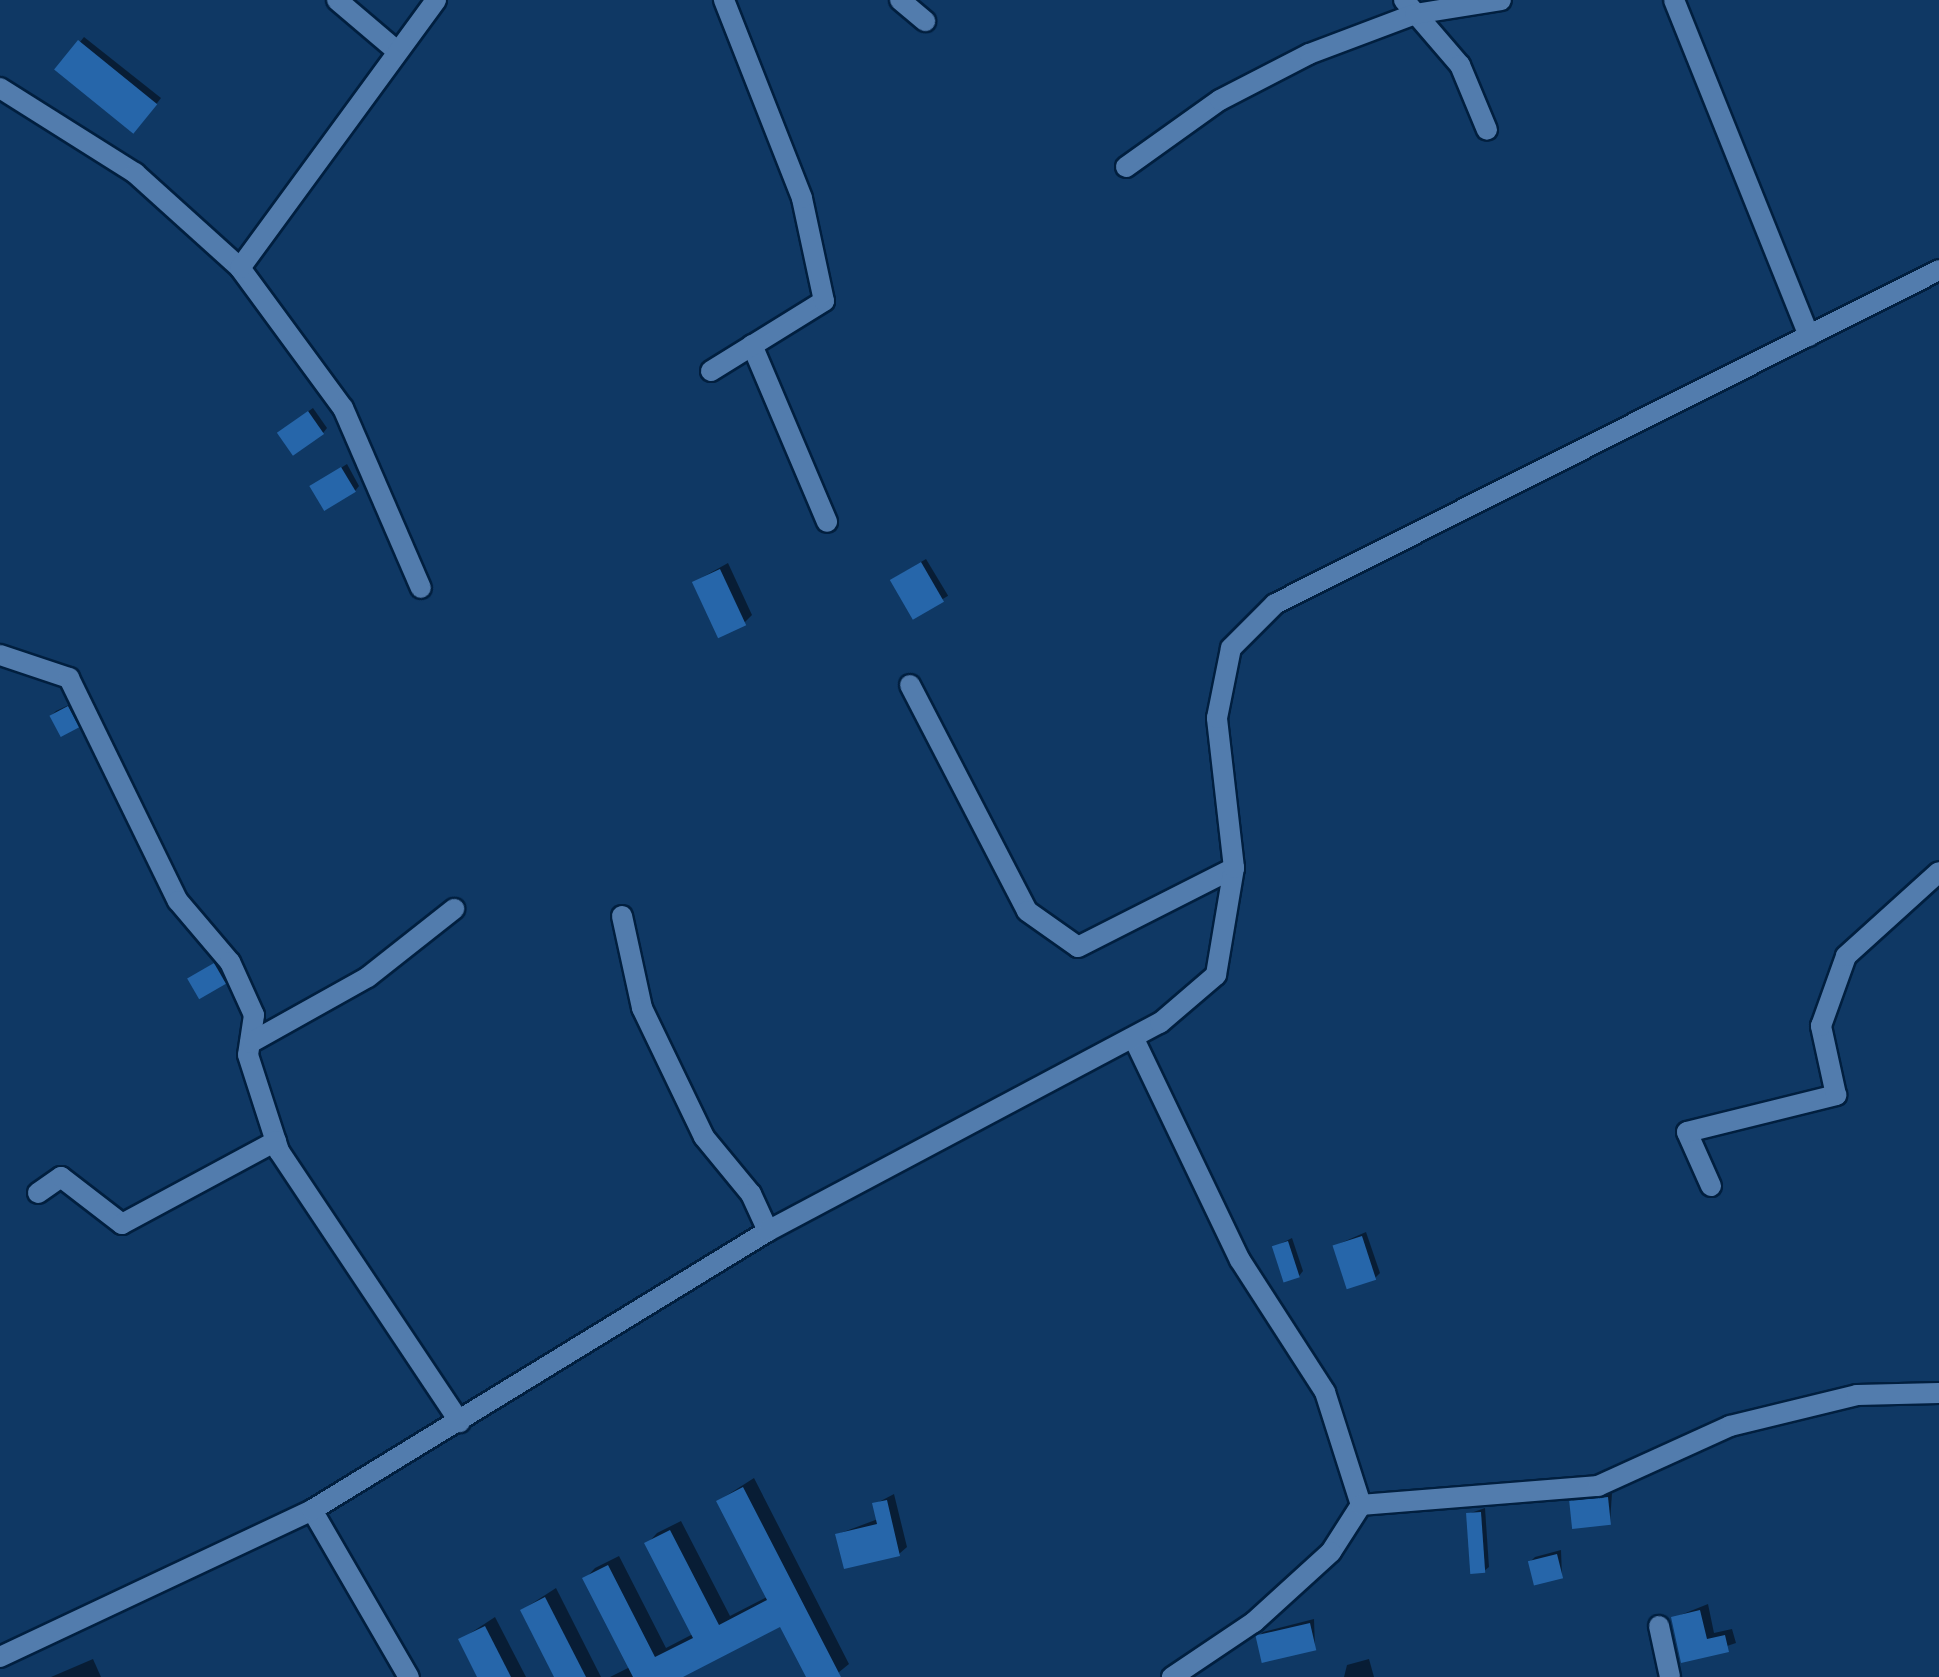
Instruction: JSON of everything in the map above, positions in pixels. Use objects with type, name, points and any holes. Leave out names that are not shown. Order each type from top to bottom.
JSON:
[{"type":"street","points":[[337,0],[397,51]]},
{"type":"street","points":[[240,268],[436,0]]},
{"type":"street","points":[[711,371],[824,301],[802,198],[724,0]]},
{"type":"street","points":[[900,0],[925,21]]},
{"type":"street","points":[[1126,167],[1220,100],[1409,7],[1501,0]]},
{"type":"street","points":[[1674,0],[1809,336]]},
{"type":"street","points":[[1409,7],[1460,65],[1487,130]]},
{"type":"street","points":[[0,88],[135,173],[240,268],[343,408],[421,588]]},
{"type":"street","points":[[0,1657],[312,1510],[768,1231],[1134,1039],[1216,975],[1234,868],[1217,718],[1231,648],[1275,604],[1939,270]]},
{"type":"street","points":[[752,345],[827,522]]},
{"type":"street","points":[[0,655],[69,678],[178,901],[230,962],[254,1015],[250,1043],[276,1141],[460,1422]]},
{"type":"street","points":[[910,685],[1027,911],[1078,947],[1234,868]]},
{"type":"street","points":[[1711,1186],[1687,1132],[1836,1095],[1821,1026],[1846,956],[1939,872]]},
{"type":"street","points":[[250,1043],[368,977],[454,909]]},
{"type":"street","points":[[622,916],[642,1008],[704,1137],[751,1194],[768,1231]]},
{"type":"street","points":[[1134,1039],[1240,1260],[1325,1392],[1361,1505]]},
{"type":"street","points":[[38,1193],[61,1177],[122,1224],[276,1141]]},
{"type":"street","points":[[1361,1505],[1598,1486],[1730,1426],[1857,1395],[1939,1393]]},
{"type":"street","points":[[1172,1677],[1254,1622],[1331,1552],[1361,1505]]},
{"type":"street","points":[[312,1510],[409,1677]]},
{"type":"street","points":[[1659,1626],[1670,1677]]},
{"type":"building","points":[[78,40],[157,104],[133,134],[54,70]]},
{"type":"building","points":[[308,411],[324,434],[293,456],[277,433]]},
{"type":"building","points":[[341,467],[356,492],[324,511],[309,486]]},
{"type":"building","points":[[921,562],[944,602],[913,620],[890,580]]},
{"type":"building","points":[[720,569],[746,625],[718,638],[692,582]]},
{"type":"building","points":[[68,706],[79,727],[61,737],[49,716]]},
{"type":"building","points":[[214,963],[226,984],[199,999],[187,978]]},
{"type":"building","points":[[1362,1236],[1376,1280],[1347,1289],[1333,1246]]},
{"type":"building","points":[[1288,1241],[1300,1277],[1284,1282],[1272,1246]]},
{"type":"building","points":[[743,1487],[841,1677],[806,1677],[780,1627],[683,1677],[633,1677],[582,1578],[608,1565],[655,1657],[693,1638],[644,1543],[670,1530],[719,1625],[767,1600],[716,1501]]},
{"type":"building","points":[[1608,1497],[1611,1525],[1572,1529],[1569,1501]]},
{"type":"building","points":[[887,1500],[900,1556],[844,1569],[835,1534],[877,1524],[872,1503]]},
{"type":"building","points":[[1481,1512],[1485,1573],[1470,1574],[1466,1513]]},
{"type":"building","points":[[1557,1554],[1563,1578],[1534,1586],[1528,1561]]},
{"type":"building","points":[[545,1597],[586,1677],[554,1677],[520,1610]]},
{"type":"building","points":[[1700,1610],[1707,1639],[1725,1635],[1729,1652],[1681,1663],[1671,1617]]},
{"type":"building","points":[[1310,1623],[1316,1650],[1262,1663],[1255,1636]]},
{"type":"building","points":[[485,1626],[511,1677],[477,1677],[458,1639]]}]
